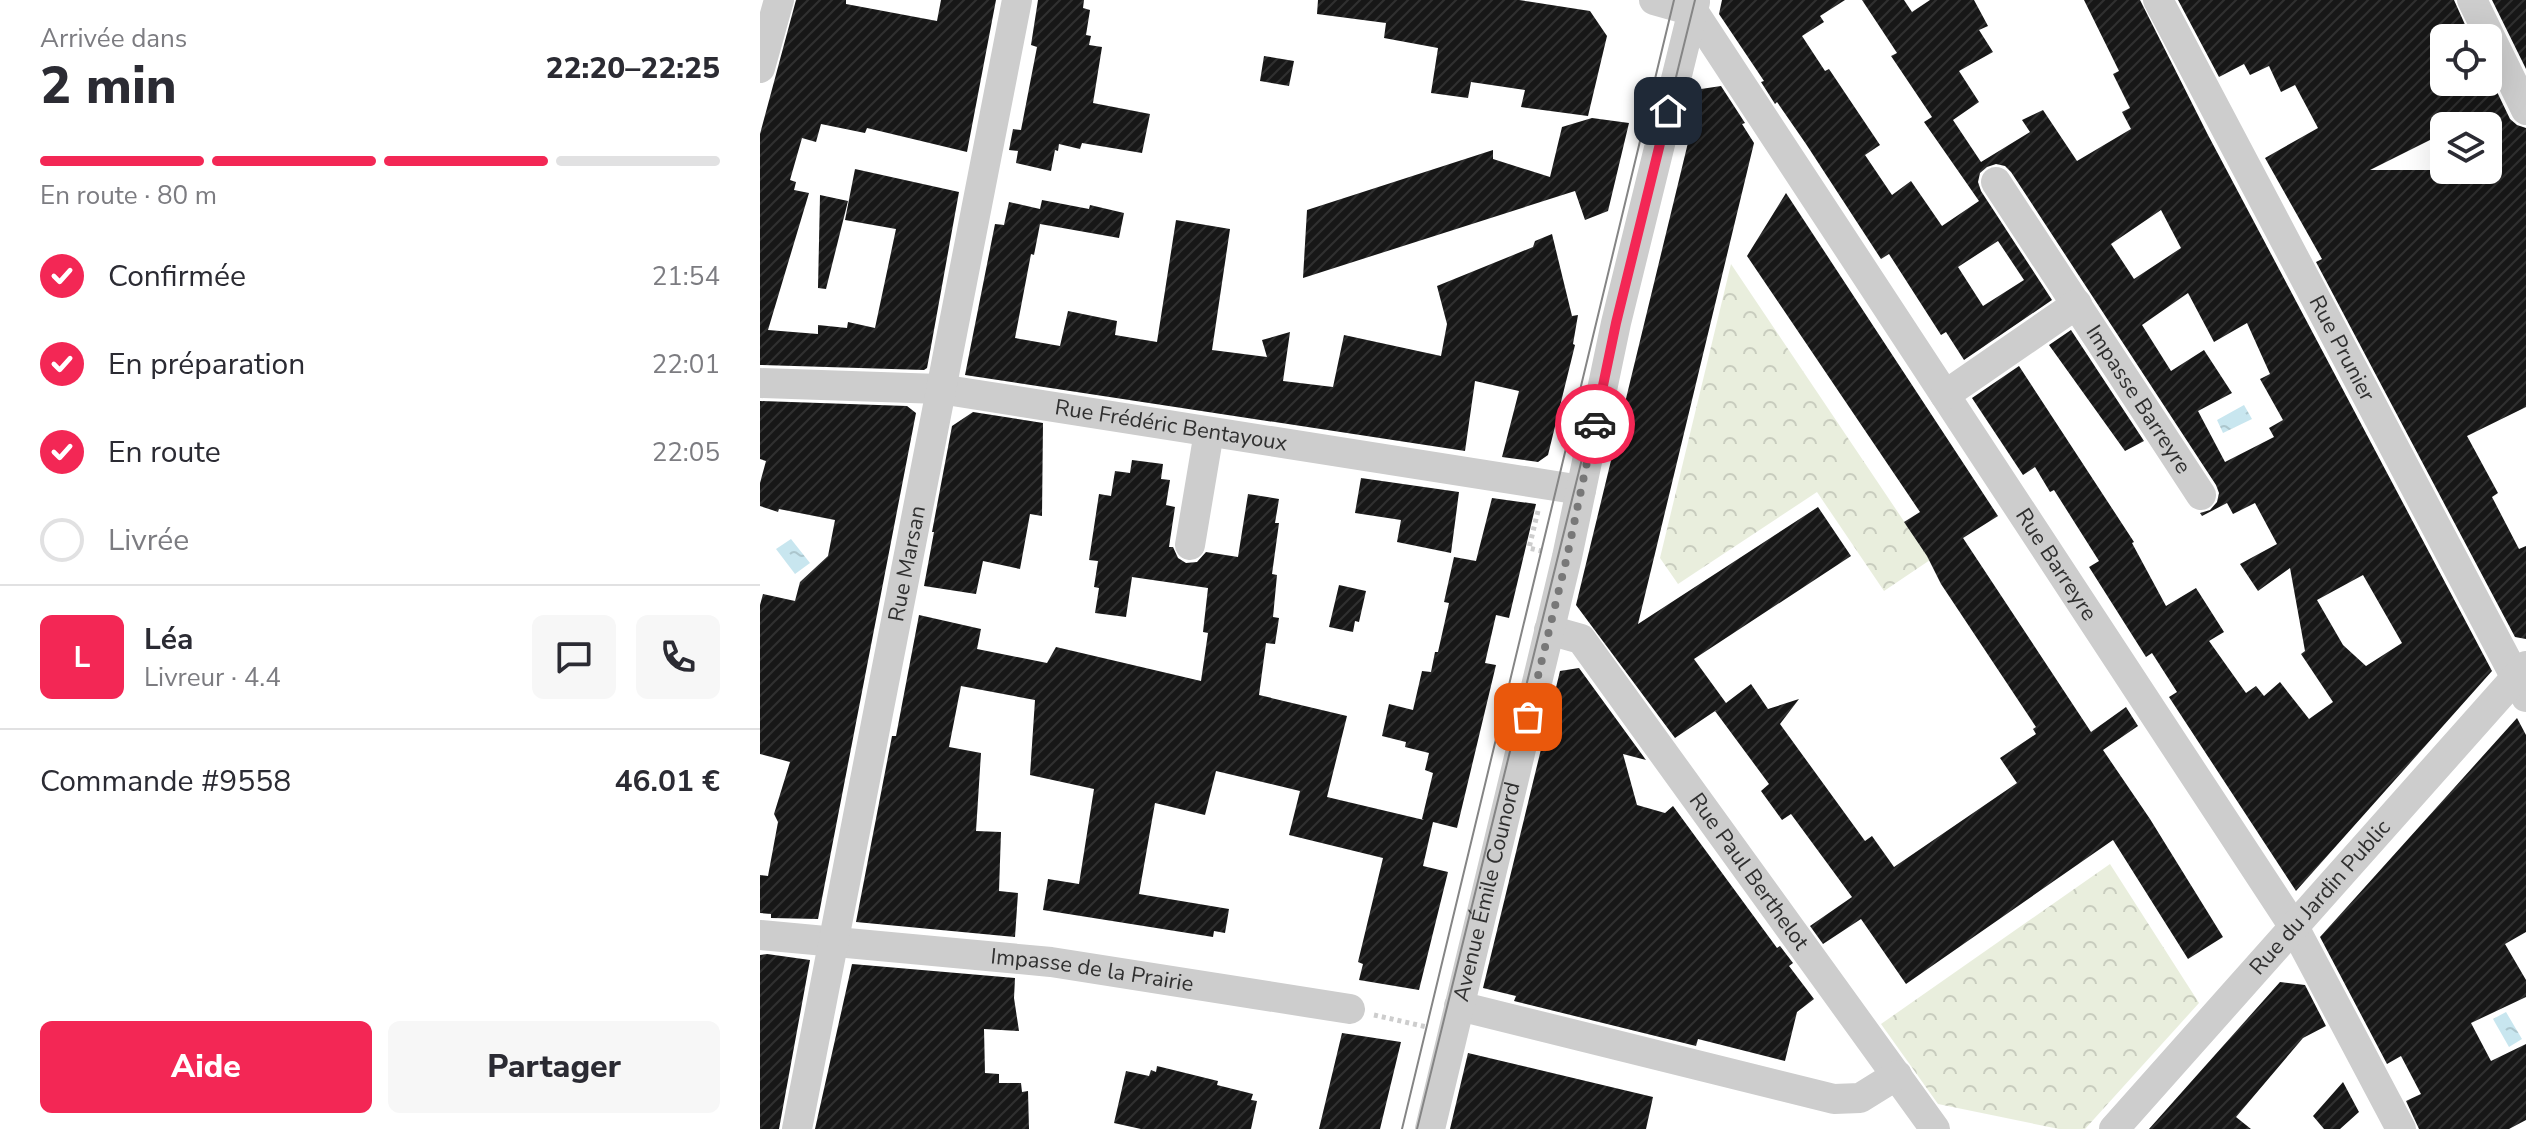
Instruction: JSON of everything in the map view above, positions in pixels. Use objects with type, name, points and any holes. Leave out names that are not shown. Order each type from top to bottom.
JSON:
[{"type":"street","points":[[760,68],[779,0]]},
{"type":"street","name":"Rue Marsan","points":[[797,1129],[1017,0]]},
{"type":"street","points":[[1654,0],[1694,6]]},
{"type":"street","name":"Rue Prunier","points":[[2158,0],[2523,680]]},
{"type":"street","points":[[2472,0],[2526,110]]},
{"type":"street","name":"Rue Barreyre","points":[[1694,6],[2294,927],[2401,1129]]},
{"type":"street","name":"Avenue Émile Counord","points":[[1430,1129],[1549,630],[1616,323],[1694,6]]},
{"type":"street","name":"Impasse Barreyre","points":[[1996,182],[2201,495]]},
{"type":"street","name":"Impasse Barreyre","points":[[1945,395],[2077,304]]},
{"type":"street","name":"Rue Frédéric Bentayoux","points":[[760,383],[940,389],[1581,490]]},
{"type":"street","points":[[1190,545],[1209,432]]},
{"type":"street","name":"Rue Paul Berthelot","points":[[1549,630],[1581,639],[1935,1129]]},
{"type":"street","name":"Rue du Jardin Public","points":[[2114,1129],[2294,927],[2523,680]]},
{"type":"street","name":"Impasse de la Prairie","points":[[760,935],[1051,962],[1350,1009]]},
{"type":"street","points":[[1456,1019],[1834,1099],[1860,1098],[1897,1075]]},
{"type":"path","points":[[1350,1009],[1456,1019]]},
{"type":"green space","points":[[1731,264],[1930,560],[1884,591],[1817,492],[1678,584],[1660,558]]},
{"type":"green space","points":[[2110,864],[2199,1003],[2085,1129],[2059,1129],[1938,1104],[1881,1024]]},
{"type":"water","points":[[2244,405],[2252,419],[2223,433],[2217,420]]},
{"type":"water","points":[[791,539],[810,563],[795,574],[776,549]]},
{"type":"water","points":[[2506,1012],[2522,1039],[2509,1047],[2493,1019]]},
{"type":"building","points":[[796,0],[846,0],[846,4],[937,21],[941,0],[996,0],[967,152],[867,128],[865,133],[821,124],[816,142],[802,138],[790,180],[796,182],[794,190],[809,193],[768,330],[818,334],[818,325],[847,328],[848,322],[875,328],[896,229],[845,220],[855,169],[959,192],[927,368],[924,370],[760,365],[760,134]]},
{"type":"building","points":[[1038,0],[1084,0],[1083,8],[1090,10],[1086,35],[1091,36],[1089,45],[1102,47],[1093,103],[1150,114],[1142,153],[1082,143],[1080,149],[1059,144],[1051,171],[1016,163],[1018,151],[1009,150],[1013,129],[1021,130],[1037,47],[1031,45]]},
{"type":"building","points":[[1318,0],[1519,0],[1590,11],[1607,36],[1588,116],[1521,107],[1525,90],[1471,82],[1468,98],[1431,93],[1438,48],[1384,38],[1386,23],[1317,14]]},
{"type":"building","points":[[1722,0],[1845,0],[1820,16],[1824,22],[1802,36],[1825,71],[1829,69],[1880,145],[1865,155],[1892,195],[1911,181],[1942,226],[1979,201],[1924,122],[1932,117],[1891,56],[1897,53],[1862,0],[1904,0],[1912,12],[1930,0],[1974,0],[1988,26],[1979,30],[1993,52],[1959,71],[1979,102],[1953,120],[1981,162],[2030,132],[2022,120],[2043,110],[2077,161],[2131,129],[2122,112],[2130,108],[2113,74],[2119,71],[2084,0],[2140,0],[2208,135],[2492,671],[2296,891],[2169,697],[2177,692],[2152,653],[2146,657],[2089,567],[2099,561],[2054,490],[2050,492],[2035,467],[2023,475],[1972,398],[2019,366],[2134,542],[2166,606],[2196,588],[2224,632],[2209,641],[2246,693],[2256,686],[2264,696],[2280,682],[2309,719],[2333,702],[2301,654],[2305,651],[2290,568],[2258,591],[2240,564],[2277,544],[2255,503],[2233,514],[2227,503],[2202,516],[2200,513],[2210,510],[2217,502],[2219,493],[2216,485],[2011,172],[2005,166],[1996,164],[1980,173],[1978,182],[1981,191],[2052,300],[1964,360],[1946,332],[1941,335],[1889,254],[1881,259],[1806,144],[1777,102],[1775,104],[1761,82],[1764,81],[1719,14]],"holes":[[[2161,210],[2181,248],[2134,279],[2111,244]],[[1998,241],[2024,280],[1983,306],[1958,267]],[[2188,293],[2214,342],[2247,323],[2270,374],[2260,379],[2283,420],[2269,428],[2274,437],[2225,462],[2198,411],[2232,393],[2204,350],[2171,371],[2142,325]],[[2363,575],[2402,643],[2366,666],[2343,645],[2317,600]]]},
{"type":"building","points":[[2178,0],[2454,0],[2465,24],[2430,24],[2430,96],[2499,96],[2510,119],[2526,128],[2526,407],[2467,436],[2498,493],[2492,497],[2519,549],[2526,546],[2526,639],[2515,637],[2316,262],[2322,259],[2265,158],[2318,128],[2295,85],[2281,92],[2269,66],[2250,75],[2244,64],[2219,77]]},
{"type":"building","points":[[2492,0],[2526,0],[2526,69]]},
{"type":"building","points":[[1264,56],[1294,61],[1289,86],[1260,81]]},
{"type":"building","points":[[1721,86],[1754,143],[1638,624],[1818,507],[1851,556],[1694,659],[1726,703],[1751,684],[1768,709],[1799,699],[1780,724],[1865,841],[1872,836],[1894,867],[2017,783],[2000,758],[2036,734],[2033,729],[2036,727],[1941,584],[1904,522],[1920,512],[1747,256],[1786,193],[1998,516],[1963,538],[2091,732],[2126,707],[2138,726],[2103,750],[2223,937],[2188,959],[2113,840],[1906,984],[1861,919],[1823,944],[1810,926],[1852,897],[1791,814],[1782,820],[1761,791],[1769,784],[1715,711],[1675,738],[1576,605],[1701,89]]},
{"type":"building","points":[[1592,118],[1629,123],[1608,211],[1585,220],[1575,191],[1303,278],[1307,210],[1493,150],[1493,159],[1550,177],[1562,127]]},
{"type":"building","points":[[820,195],[848,201],[826,289],[818,288]]},
{"type":"building","points":[[1042,200],[1089,209],[1090,205],[1124,213],[1119,238],[1040,224],[1015,338],[1060,346],[1068,311],[1117,321],[1115,335],[1157,342],[1176,220],[1230,229],[1212,350],[1267,357],[1262,340],[1290,332],[1283,381],[1333,387],[1344,335],[1441,356],[1447,324],[1437,286],[1533,247],[1535,241],[1552,234],[1572,316],[1578,315],[1575,345],[1548,455],[1538,462],[1502,457],[1519,391],[1475,381],[1465,451],[965,375],[995,224],[1004,225],[1009,202],[1040,209]]},
{"type":"building","points":[[2071,330],[2144,441],[2125,451],[2049,345]]},
{"type":"building","points":[[760,401],[907,406],[916,413],[818,919],[771,918],[771,914],[760,913],[760,875],[768,876],[778,822],[774,814],[790,762],[760,754],[760,605],[763,594],[795,601],[800,582],[828,556],[835,520],[779,509],[778,512],[760,506],[760,483],[766,461],[760,459]]},
{"type":"building","points":[[973,412],[1043,423],[1042,516],[1030,514],[1020,569],[983,561],[976,594],[924,586],[952,426]]},
{"type":"building","points":[[1132,460],[1163,464],[1161,479],[1170,480],[1166,505],[1175,507],[1169,547],[1173,547],[1178,558],[1186,563],[1197,562],[1206,552],[1238,557],[1248,494],[1279,499],[1272,574],[1277,575],[1273,617],[1279,618],[1275,644],[1266,643],[1259,695],[1347,716],[1327,797],[1424,820],[1433,773],[1425,770],[1429,753],[1405,747],[1406,742],[1382,736],[1389,704],[1413,710],[1422,671],[1431,672],[1435,652],[1438,652],[1449,603],[1444,602],[1454,557],[1476,561],[1492,498],[1536,504],[1509,618],[1496,615],[1485,663],[1496,665],[1457,828],[1433,822],[1423,866],[1448,872],[1419,990],[1359,980],[1363,964],[1358,962],[1383,858],[1289,835],[1300,791],[1216,771],[1205,815],[1155,803],[1139,894],[1229,909],[1225,933],[1214,931],[1213,937],[1043,910],[1048,879],[1079,884],[1094,789],[1030,775],[1035,700],[961,686],[949,747],[981,753],[976,831],[1001,832],[999,891],[1018,893],[1015,937],[856,922],[919,615],[981,629],[977,649],[1047,663],[1056,647],[1201,681],[1208,633],[1203,632],[1208,588],[1132,577],[1126,617],[1095,613],[1099,588],[1094,587],[1098,561],[1089,560],[1099,494],[1111,496],[1115,471],[1130,473]]},
{"type":"building","points":[[1361,478],[1459,492],[1451,553],[1397,542],[1401,520],[1355,513]]},
{"type":"building","points":[[1339,585],[1366,591],[1359,622],[1355,621],[1353,632],[1329,627]]},
{"type":"building","points":[[1579,668],[1646,760],[1623,754],[1637,805],[1665,813],[1673,806],[1777,948],[1780,946],[1793,963],[1789,966],[1814,999],[1797,1012],[1785,1061],[1698,1039],[1696,1046],[1514,1001],[1516,996],[1483,988],[1560,671]]},
{"type":"building","points":[[2517,718],[2526,735],[2526,932],[2505,944],[2526,980],[2526,997],[2471,1023],[2491,1061],[2526,1044],[2526,1120],[2509,1129],[2419,1129],[2406,1101],[2421,1094],[2401,1056],[2387,1064],[2320,937]]},
{"type":"building","points":[[760,955],[810,960],[779,1129],[760,1129]]},
{"type":"building","points":[[852,964],[1015,978],[1014,998],[1019,1031],[984,1029],[985,1073],[999,1074],[999,1083],[1021,1083],[1022,1092],[1028,1091],[1029,1129],[815,1129]]},
{"type":"building","points":[[2280,982],[2305,985],[2326,1026],[2303,1038],[2236,1117],[2251,1129],[2149,1129]]},
{"type":"building","points":[[1342,1033],[1401,1042],[1380,1129],[1319,1129]]},
{"type":"building","points":[[1468,1053],[1653,1097],[1646,1129],[1450,1129]]},
{"type":"building","points":[[1157,1066],[1218,1081],[1217,1085],[1253,1094],[1251,1100],[1257,1101],[1251,1129],[1141,1129],[1114,1123],[1126,1071],[1149,1076],[1151,1070],[1156,1072]]},
{"type":"building","points":[[2343,1082],[2359,1112],[2340,1129],[2324,1129],[2313,1116]]},
{"type":"tram line","points":[[1402,1129],[1674,0]]},
{"type":"tram line","points":[[1417,1129],[1695,0]]},
{"type":"way so far","points":[[1528,717],[1595,424]]},
{"type":"route","points":[[1595,424],[1616,323],[1668,111]]}]
